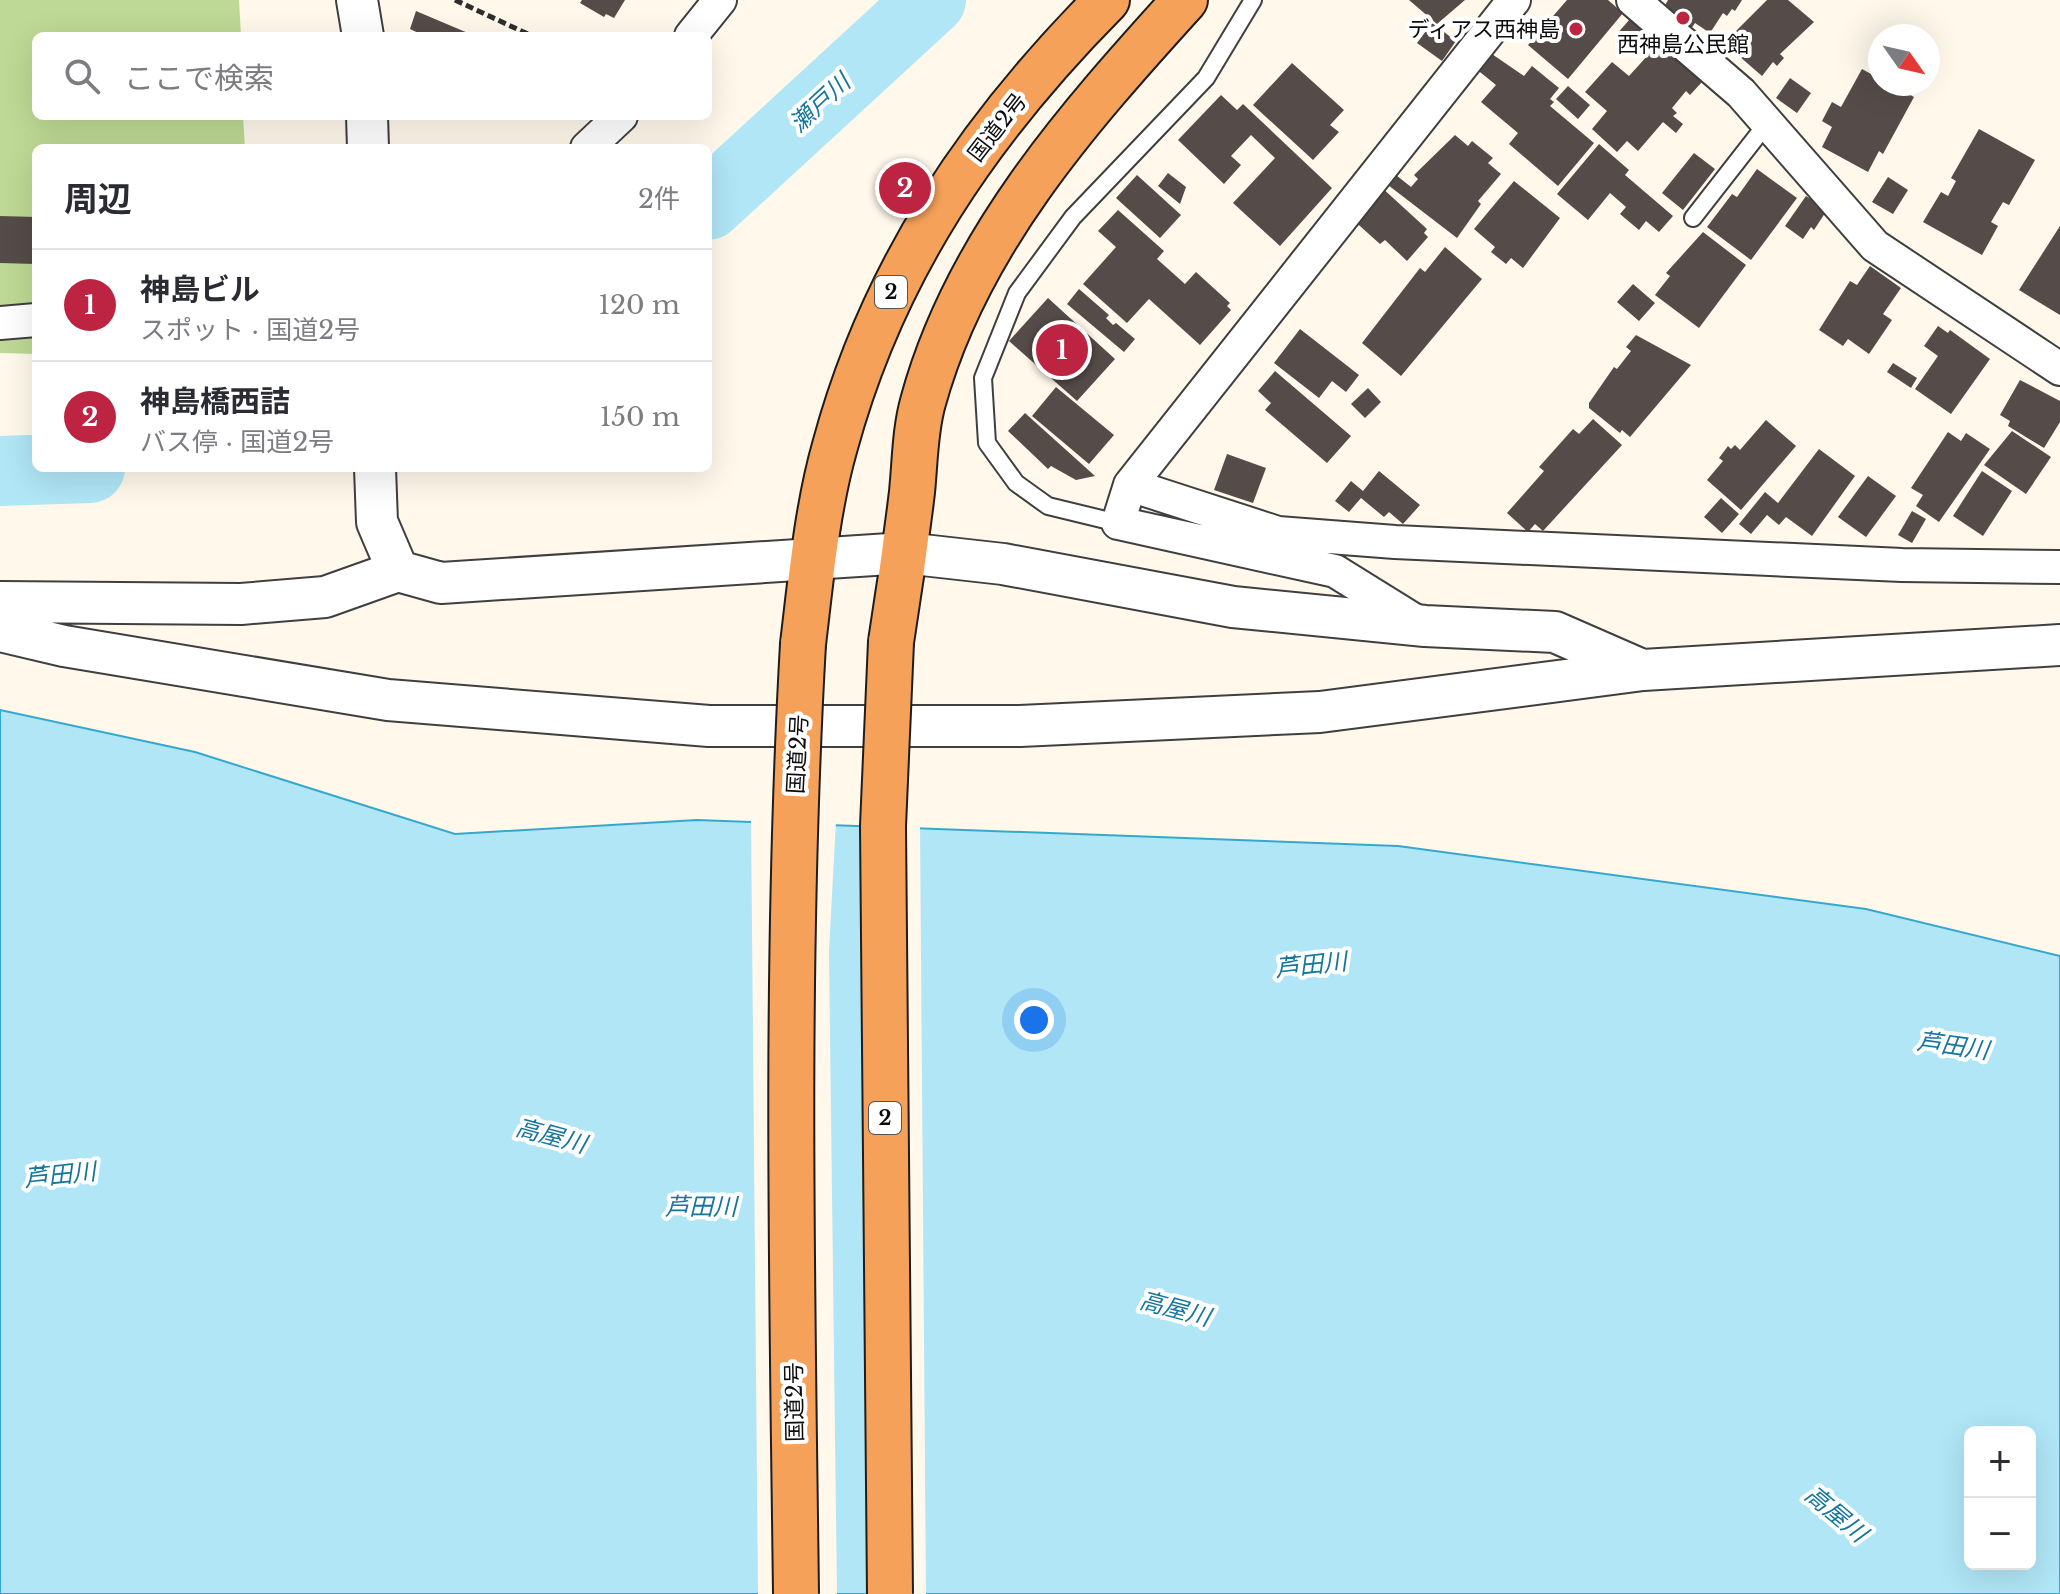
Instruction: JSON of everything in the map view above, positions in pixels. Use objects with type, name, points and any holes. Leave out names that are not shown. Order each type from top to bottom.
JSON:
[{"type":"highway","name":"国道2号","points":[[796,1594],[790,1002],[794,811],[803,644],[813,557],[834,448],[862,360],[896,280],[943,197],[999,120],[1107,0]]},
{"type":"highway","name":"2","points":[[890,1594],[883,826],[891,642],[905,553],[921,405],[945,330],[984,254],[1038,174],[1120,72],[1185,0]]},
{"type":"street","points":[[357,0],[362,32]]},
{"type":"street","points":[[694,32],[720,0]]},
{"type":"street","points":[[1425,626],[1335,571],[1118,523],[1130,485],[1514,0]]},
{"type":"street","points":[[1633,0],[1741,93],[1875,246],[2057,361]]},
{"type":"street","points":[[367,120],[368,144]]},
{"type":"street","points":[[591,144],[617,120]]},
{"type":"street","points":[[0,323],[32,320]]},
{"type":"street","points":[[375,472],[377,522],[398,571]]},
{"type":"street","points":[[1130,485],[1278,533],[1395,542],[1870,564],[2060,567]]},
{"type":"street","points":[[0,602],[194,604],[325,597],[398,571],[441,583],[905,553],[1003,564],[1233,607],[1425,626],[1555,632],[1643,670]]},
{"type":"street","points":[[122,656],[140,629],[194,604]]},
{"type":"street","points":[[0,631],[122,656],[388,700],[725,726],[1020,726],[1320,712],[1643,670],[2060,645]]},
{"type":"lane","points":[[1118,523],[1048,506],[1016,483],[987,443],[983,378],[1017,293],[1073,217],[1206,78],[1253,0]]},
{"type":"lane","points":[[1693,218],[1768,122]]},
{"type":"path","points":[[455,0],[523,32]]},
{"type":"green space","points":[[0,0],[239,0],[241,32],[32,32],[32,120],[243,120],[245,144],[32,144],[32,354],[0,353]]},
{"type":"water","name":"芦田川","points":[[0,710],[195,752],[455,834],[697,820],[1398,846],[1866,909],[2060,956],[2060,1594],[0,1594]]},
{"type":"pier","points":[[751,818],[836,821],[829,951],[837,1594],[758,1594]]},
{"type":"pier","points":[[860,822],[920,824],[926,1594],[867,1594]]},
{"type":"building","points":[[582,0],[625,0],[614,18],[606,14],[604,17],[580,3]]},
{"type":"building","points":[[1409,0],[1465,0],[1437,24]]},
{"type":"building","name":"ディアス西神島","points":[[1567,0],[1608,0],[1623,13],[1568,79],[1528,45]]},
{"type":"building","name":"西神島公民館","points":[[1668,0],[1742,0],[1735,11],[1732,9],[1727,16],[1723,13],[1710,33],[1695,23],[1687,35],[1664,7]]},
{"type":"building","points":[[1767,0],[1788,0],[1814,22],[1780,54],[1784,58],[1777,66],[1773,62],[1762,76],[1724,43]]},
{"type":"building","points":[[416,11],[466,32],[416,32],[410,29]]},
{"type":"building","points":[[1631,12],[1647,26],[1626,44],[1616,35],[1630,19],[1627,16]]},
{"type":"building","points":[[1432,23],[1456,41],[1442,61],[1417,43]]},
{"type":"building","points":[[1658,44],[1702,82],[1690,95],[1686,91],[1672,108],[1677,113],[1673,116],[1683,124],[1676,133],[1663,122],[1638,151],[1627,141],[1617,152],[1592,129],[1607,111],[1585,92],[1612,62],[1629,76]]},
{"type":"building","points":[[1489,52],[1524,76],[1532,66],[1559,88],[1550,99],[1554,102],[1550,106],[1594,143],[1558,186],[1509,144],[1518,133],[1481,102],[1496,85],[1475,68]]},
{"type":"building","points":[[1292,63],[1344,110],[1330,125],[1339,132],[1313,160],[1253,105]]},
{"type":"building","points":[[1862,69],[1868,72],[1868,96],[1914,97],[1883,154],[1879,151],[1868,172],[1822,147],[1832,127],[1822,121],[1832,102],[1841,107]]},
{"type":"building","points":[[1790,78],[1811,93],[1797,113],[1776,98]]},
{"type":"building","points":[[1568,86],[1590,105],[1578,119],[1556,99]]},
{"type":"building","points":[[1221,95],[1237,110],[1243,104],[1332,188],[1280,246],[1233,203],[1275,158],[1251,135],[1231,156],[1241,165],[1224,184],[1178,140]]},
{"type":"building","points":[[1979,129],[2035,160],[2009,205],[2003,202],[1991,222],[1998,226],[1982,255],[1923,222],[1941,192],[1948,196],[1956,181],[1951,178]]},
{"type":"building","points":[[1455,135],[1468,146],[1472,141],[1493,158],[1488,163],[1501,174],[1478,201],[1481,204],[1457,238],[1388,185],[1396,175],[1411,187],[1418,179],[1414,175]]},
{"type":"building","points":[[1599,144],[1629,170],[1625,175],[1673,216],[1659,232],[1646,221],[1639,230],[1620,214],[1626,207],[1610,193],[1588,220],[1557,194]]},
{"type":"building","points":[[1694,153],[1715,169],[1683,210],[1662,193]]},
{"type":"building","points":[[1757,169],[1797,198],[1751,260],[1707,227],[1732,194],[1737,197]]},
{"type":"building","points":[[1168,173],[1186,187],[1180,204],[1158,186]]},
{"type":"building","points":[[1137,175],[1181,215],[1160,238],[1116,198]]},
{"type":"building","points":[[1888,177],[1908,190],[1893,214],[1872,202]]},
{"type":"building","points":[[1514,181],[1560,218],[1523,268],[1511,258],[1506,264],[1491,252],[1495,247],[1474,229]]},
{"type":"building","points":[[1380,186],[1427,229],[1424,233],[1428,237],[1407,261],[1385,240],[1380,244],[1351,218]]},
{"type":"building","points":[[1806,196],[1827,210],[1814,230],[1811,227],[1803,239],[1785,226]]},
{"type":"building","points":[[1118,210],[1164,251],[1157,259],[1185,284],[1196,272],[1230,303],[1227,306],[1231,310],[1200,345],[1149,299],[1127,323],[1083,284],[1116,247],[1098,231]]},
{"type":"building","points":[[0,216],[32,217],[32,264],[0,263]]},
{"type":"building","points":[[2060,226],[2060,315],[2019,290]]},
{"type":"building","points":[[1703,232],[1746,265],[1699,328],[1655,295],[1670,276],[1666,273]]},
{"type":"building","points":[[1445,247],[1482,279],[1401,376],[1362,343],[1420,268],[1425,272]]},
{"type":"building","points":[[1870,266],[1901,288],[1883,314],[1892,320],[1869,354],[1848,339],[1843,346],[1819,330],[1850,281],[1857,285]]},
{"type":"building","points":[[1633,284],[1655,303],[1639,321],[1617,302]]},
{"type":"building","points":[[1079,289],[1109,315],[1106,318],[1113,325],[1116,323],[1135,339],[1124,352],[1067,304]]},
{"type":"building","points":[[1048,298],[1115,359],[1077,401],[1009,341]]},
{"type":"building","points":[[1938,326],[1948,333],[1950,330],[1990,359],[1951,414],[1915,389],[1938,356],[1924,346]]},
{"type":"building","points":[[1300,329],[1359,375],[1346,392],[1332,381],[1319,398],[1274,363]]},
{"type":"building","points":[[1636,335],[1691,365],[1630,437],[1622,430],[1620,433],[1589,408],[1589,403],[1614,367],[1617,369],[1631,351],[1626,347]]},
{"type":"building","points":[[1893,363],[1917,378],[1911,388],[1887,372]]},
{"type":"building","points":[[1275,371],[1351,436],[1327,463],[1265,410],[1271,403],[1258,391]]},
{"type":"building","points":[[2020,380],[2060,401],[2060,422],[2044,448],[2008,426],[2010,421],[2000,415]]},
{"type":"building","points":[[1056,387],[1114,435],[1089,464],[1032,416]]},
{"type":"building","points":[[1368,388],[1381,402],[1365,418],[1351,404]]},
{"type":"building","points":[[1025,413],[1095,476],[1076,480],[1051,466],[1048,469],[1008,431]]},
{"type":"building","points":[[1593,419],[1622,445],[1543,531],[1535,524],[1528,532],[1507,513],[1544,471],[1539,467],[1573,429],[1579,434]]},
{"type":"building","points":[[1766,420],[1796,446],[1741,510],[1707,480],[1723,461],[1719,458],[1728,446],[1731,449],[1735,445],[1740,450]]},
{"type":"building","points":[[2012,431],[2051,457],[2026,494],[1984,465]]},
{"type":"building","points":[[1948,432],[1961,441],[1966,433],[1990,449],[1939,522],[1916,506],[1923,495],[1911,488]]},
{"type":"building","points":[[1819,449],[1855,476],[1812,536],[1786,517],[1779,525],[1767,515],[1751,534],[1739,524],[1765,492],[1778,503]]},
{"type":"building","points":[[1227,454],[1266,468],[1253,503],[1214,490]]},
{"type":"building","points":[[1379,471],[1420,505],[1403,524],[1389,512],[1384,517],[1361,498],[1349,512],[1335,501],[1351,481],[1363,491]]},
{"type":"building","points":[[1982,471],[2012,491],[1983,536],[1953,516]]},
{"type":"building","points":[[1868,476],[1896,496],[1866,537],[1838,517]]},
{"type":"building","points":[[1721,498],[1739,514],[1722,533],[1704,517]]},
{"type":"building","points":[[1912,511],[1926,519],[1912,543],[1898,535]]},
{"type":"waterway","name":"瀬戸川","points":[[712,201],[931,0]]},
{"type":"waterway","name":"瀬戸川","points":[[0,471],[32,470]]},
{"type":"place","name":"西神島公民館","points":[[1683,18]]},
{"type":"place","name":"ディアス西神島","points":[[1576,29]]},
{"type":"place","name":"神島橋西詰","points":[[905,188]]},
{"type":"place","name":"神島ビル","points":[[1062,350]]},
{"type":"water label","name":"高屋川","points":[[551,1136]]},
{"type":"water label","name":"高屋川","points":[[1175,1309]]},
{"type":"water label","name":"高屋川","points":[[1836,1514]]}]
